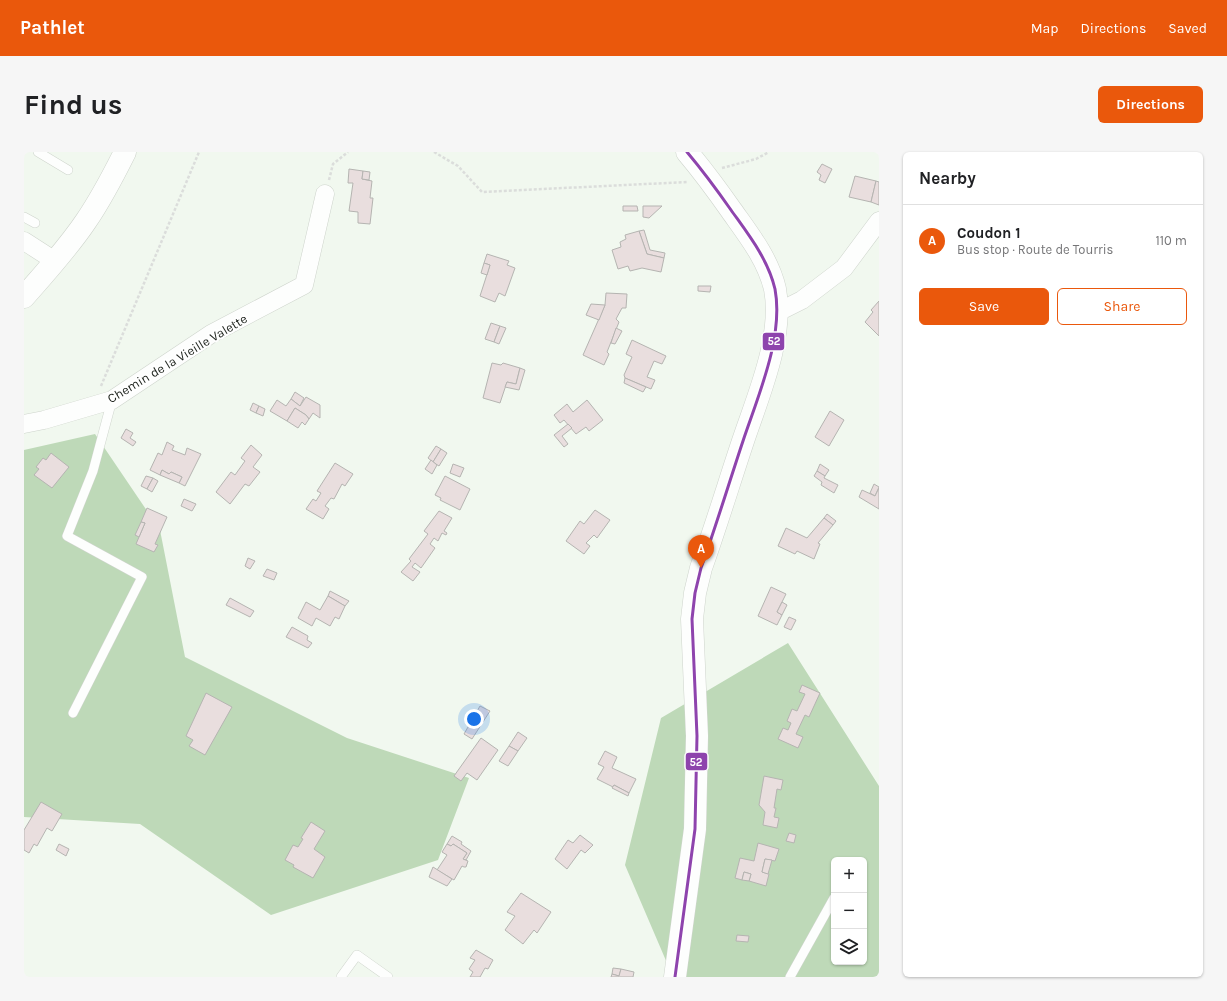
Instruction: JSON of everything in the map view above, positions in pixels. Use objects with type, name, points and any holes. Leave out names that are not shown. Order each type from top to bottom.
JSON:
[{"type":"street","points":[[24,297],[56,261],[86,222],[125,152]]},
{"type":"street","points":[[675,977],[695,829],[698,736],[693,626],[695,593],[701,568],[765,377],[775,336],[776,313],[775,289],[766,264],[752,239],[704,172],[687,152]]},
{"type":"street","name":"Chemin de la Vieille Valette","points":[[24,424],[44,420],[112,400],[211,334],[304,285],[325,194]]},
{"type":"street","points":[[776,313],[802,300],[844,268],[879,221]]},
{"type":"street","points":[[24,241],[56,261]]},
{"type":"lane","points":[[38,152],[68,170]]},
{"type":"lane","points":[[24,217],[34,223]]},
{"type":"lane","points":[[73,713],[142,577],[67,536],[92,471],[112,400]]},
{"type":"lane","points":[[790,977],[831,903]]},
{"type":"lane","points":[[341,977],[357,955],[388,977]]},
{"type":"path","points":[[92,406],[199,152]]},
{"type":"path","points":[[325,194],[333,164],[348,152]]},
{"type":"path","points":[[434,152],[458,166],[482,192],[689,182],[704,172],[756,159],[769,152]]},
{"type":"green space","points":[[95,434],[160,530],[185,657],[347,738],[469,778],[438,860],[271,915],[140,824],[24,817],[24,450]]},
{"type":"green space","points":[[788,643],[879,786],[879,977],[673,977],[625,865],[661,718]]},
{"type":"building","points":[[822,164],[832,169],[825,183],[819,180],[821,175],[817,172]]},
{"type":"building","points":[[349,169],[363,171],[362,179],[372,181],[370,198],[373,198],[370,224],[358,223],[358,212],[349,211],[353,183],[348,183]]},
{"type":"building","points":[[363,171],[370,172],[369,180],[362,179]]},
{"type":"building","points":[[855,176],[876,181],[871,202],[849,197]]},
{"type":"building","points":[[876,181],[879,182],[879,205],[871,202]]},
{"type":"building","points":[[623,206],[637,206],[638,211],[623,211]]},
{"type":"building","points":[[643,206],[662,206],[649,218],[643,217]]},
{"type":"building","points":[[644,230],[650,250],[665,253],[664,258],[647,254],[639,231]]},
{"type":"building","points":[[639,231],[647,254],[664,258],[661,272],[642,268],[630,271],[628,266],[618,269],[612,250],[621,247],[620,242],[626,239],[625,235]]},
{"type":"building","points":[[487,254],[509,261],[507,265],[515,268],[505,296],[499,293],[495,302],[480,296],[490,265],[484,263]]},
{"type":"building","points":[[484,263],[490,265],[487,275],[481,273]]},
{"type":"building","points":[[698,286],[711,286],[710,292],[698,291]]},
{"type":"building","points":[[606,293],[627,294],[626,308],[622,308],[616,319],[619,322],[607,352],[609,354],[604,365],[583,355],[605,305]]},
{"type":"building","points":[[879,301],[879,336],[865,322],[873,312],[871,310]]},
{"type":"building","points":[[591,304],[605,305],[599,320],[586,315]]},
{"type":"building","points":[[491,323],[500,326],[494,342],[485,339]]},
{"type":"building","points":[[500,326],[506,328],[499,344],[494,342]]},
{"type":"building","points":[[616,328],[622,331],[615,344],[611,343]]},
{"type":"building","points":[[632,340],[666,356],[662,364],[654,361],[647,377],[655,380],[651,389],[625,378],[624,375],[632,357],[626,354]]},
{"type":"building","points":[[492,363],[501,365],[503,363],[520,368],[516,384],[507,382],[500,403],[483,398]]},
{"type":"building","points":[[520,368],[525,370],[519,390],[505,387],[507,382],[516,384]]},
{"type":"building","points":[[625,378],[646,387],[643,392],[624,383]]},
{"type":"building","points":[[295,392],[304,398],[300,406],[291,399]]},
{"type":"building","points":[[306,397],[320,405],[320,418],[313,413],[309,419],[306,415],[295,408],[287,421],[270,411],[277,400],[286,406],[291,399],[300,406]]},
{"type":"building","points":[[587,400],[603,420],[589,431],[586,427],[576,434],[564,420],[560,423],[554,415],[567,404],[573,412]]},
{"type":"building","points":[[253,403],[259,406],[256,413],[250,410]]},
{"type":"building","points":[[259,406],[265,409],[263,416],[256,413]]},
{"type":"building","points":[[295,408],[306,415],[309,419],[305,425],[302,422],[298,428],[287,421]]},
{"type":"building","points":[[830,411],[844,420],[829,446],[815,437]]},
{"type":"building","points":[[568,424],[572,428],[562,436],[568,444],[564,447],[554,435]]},
{"type":"building","points":[[126,429],[133,433],[130,438],[136,442],[133,446],[121,438]]},
{"type":"building","points":[[167,442],[174,446],[172,450],[185,455],[187,448],[201,454],[185,486],[179,483],[182,477],[171,472],[169,474],[162,470],[160,475],[150,470],[158,453],[162,455]]},
{"type":"building","points":[[251,445],[262,455],[253,467],[260,472],[249,486],[245,484],[230,504],[216,492],[231,472],[235,475],[245,461],[241,458]]},
{"type":"building","points":[[436,446],[441,449],[433,462],[428,458]]},
{"type":"building","points":[[441,449],[447,453],[439,466],[433,462]]},
{"type":"building","points":[[51,453],[69,467],[52,488],[34,475],[39,469],[36,467],[43,458],[46,460]]},
{"type":"building","points":[[431,460],[437,465],[432,474],[425,469]]},
{"type":"building","points":[[335,463],[353,474],[345,486],[342,484],[334,499],[331,498],[325,506],[329,509],[323,519],[306,509],[313,499],[316,501],[321,493],[317,491]]},
{"type":"building","points":[[453,464],[464,468],[460,477],[450,473]]},
{"type":"building","points":[[820,464],[829,470],[825,476],[817,471]]},
{"type":"building","points":[[162,470],[169,474],[171,472],[182,477],[179,483],[160,475]]},
{"type":"building","points":[[817,471],[825,476],[824,478],[838,485],[834,493],[821,485],[822,482],[814,476]]},
{"type":"building","points":[[146,476],[153,478],[147,489],[141,486]]},
{"type":"building","points":[[445,476],[470,489],[460,510],[440,500],[441,498],[435,495]]},
{"type":"building","points":[[153,478],[158,481],[152,492],[147,489]]},
{"type":"building","points":[[874,484],[879,487],[875,496],[870,493]]},
{"type":"building","points":[[879,488],[879,509],[859,497],[862,490],[875,496]]},
{"type":"building","points":[[184,499],[196,504],[192,511],[181,506]]},
{"type":"building","points":[[147,508],[167,517],[155,544],[158,545],[154,552],[136,544],[145,523],[141,522]]},
{"type":"building","points":[[595,510],[610,520],[597,538],[594,535],[586,543],[590,546],[584,554],[566,541],[580,521],[584,524]]},
{"type":"building","points":[[439,511],[452,518],[444,531],[447,533],[446,535],[442,533],[438,541],[434,538],[430,544],[435,548],[421,568],[415,563],[412,567],[420,572],[413,581],[401,572],[411,561],[409,559],[428,534],[424,531]]},
{"type":"building","points":[[827,514],[836,521],[833,525],[824,518]]},
{"type":"building","points":[[824,518],[833,525],[818,543],[820,544],[814,559],[797,551],[795,554],[778,546],[786,528],[807,538]]},
{"type":"building","points":[[141,522],[145,523],[139,537],[135,535]]},
{"type":"building","points":[[248,558],[255,561],[250,569],[245,566]]},
{"type":"building","points":[[267,569],[277,573],[274,580],[263,576]]},
{"type":"building","points":[[771,587],[786,594],[777,612],[782,615],[777,625],[758,616]]},
{"type":"building","points":[[330,591],[349,601],[345,606],[328,596]]},
{"type":"building","points":[[328,596],[345,606],[339,619],[335,617],[330,626],[316,618],[312,626],[298,618],[306,602],[320,610]]},
{"type":"building","points":[[230,598],[254,611],[250,617],[226,605]]},
{"type":"building","points":[[782,602],[787,605],[782,615],[777,612]]},
{"type":"building","points":[[789,617],[796,620],[791,630],[784,627]]},
{"type":"building","points":[[292,627],[308,636],[307,640],[312,643],[308,648],[286,637]]},
{"type":"building","points":[[802,685],[820,693],[809,717],[805,715],[796,734],[803,737],[798,748],[778,739],[783,728],[788,730],[791,723],[787,721],[792,709],[797,711],[805,694],[799,692]]},
{"type":"building","points":[[206,693],[232,707],[205,755],[189,746],[193,740],[186,736]]},
{"type":"building","points":[[480,706],[490,711],[472,739],[464,734]]},
{"type":"building","points":[[518,732],[527,738],[518,751],[509,746]]},
{"type":"building","points":[[481,738],[498,750],[477,780],[467,773],[461,781],[454,776]]},
{"type":"building","points":[[509,746],[518,751],[508,766],[499,761]]},
{"type":"building","points":[[605,751],[617,757],[612,768],[636,779],[629,793],[614,785],[613,787],[597,779],[604,767],[598,764]]},
{"type":"building","points":[[764,776],[783,780],[781,790],[777,789],[774,808],[776,808],[774,817],[779,818],[777,828],[763,825],[765,812],[759,805]]},
{"type":"building","points":[[614,785],[629,793],[628,796],[612,788]]},
{"type":"building","points":[[41,802],[62,814],[52,831],[47,828],[37,846],[34,844],[29,853],[24,850],[24,830]]},
{"type":"building","points":[[311,822],[325,831],[314,849],[325,857],[313,878],[293,867],[294,865],[285,860],[293,845],[298,847],[303,839],[301,838]]},
{"type":"building","points":[[789,833],[796,835],[794,843],[786,841]]},
{"type":"building","points":[[580,835],[593,845],[585,853],[581,850],[567,869],[555,859],[568,840],[573,843]]},
{"type":"building","points":[[452,836],[462,842],[461,844],[471,851],[466,860],[463,859],[467,853],[453,844],[451,846],[447,844]]},
{"type":"building","points":[[758,843],[779,849],[775,861],[765,859],[762,872],[769,874],[766,886],[749,881],[751,874],[744,872],[742,880],[735,878],[740,858],[754,861]]},
{"type":"building","points":[[59,844],[69,849],[66,856],[56,850]]},
{"type":"building","points":[[447,844],[451,846],[453,844],[467,853],[463,859],[468,861],[466,867],[462,866],[454,880],[437,870],[447,855],[442,852]]},
{"type":"building","points":[[765,859],[772,860],[768,874],[762,872]]},
{"type":"building","points":[[433,867],[452,879],[447,886],[429,877]]},
{"type":"building","points":[[744,872],[751,874],[749,881],[742,880]]},
{"type":"building","points":[[521,893],[551,912],[537,933],[534,930],[523,944],[505,930],[515,916],[507,912]]},
{"type":"building","points":[[737,935],[749,936],[748,942],[736,941]]},
{"type":"building","points":[[476,950],[493,960],[488,969],[485,968],[480,977],[470,977],[473,972],[469,969],[475,960],[470,958]]},
{"type":"building","points":[[613,968],[621,969],[619,976],[612,974]]},
{"type":"building","points":[[621,969],[634,972],[633,977],[611,977],[612,974],[619,976]]},
{"type":"transit line","name":"52","points":[[675,977],[695,829],[697,736],[692,619],[695,593],[701,568],[768,366],[776,327],[777,307],[775,289],[768,267],[751,238],[687,152]]},
{"type":"place","name":"Coudon 1","points":[[701,568]]}]
